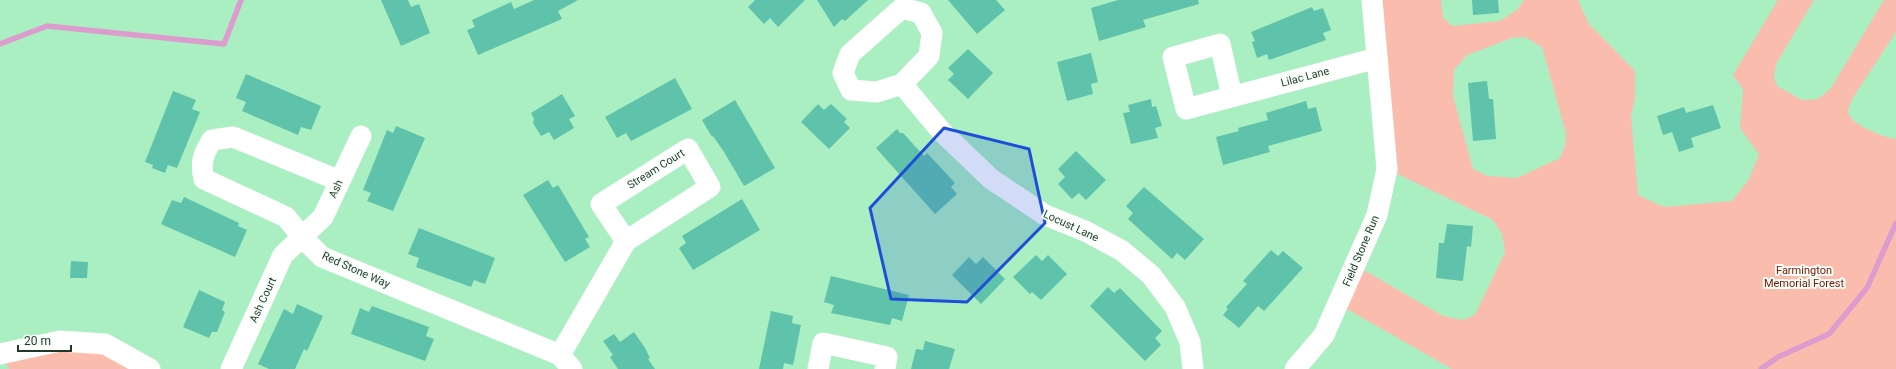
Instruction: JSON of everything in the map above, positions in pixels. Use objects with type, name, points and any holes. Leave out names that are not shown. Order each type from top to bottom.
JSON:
[{"type":"street","name":"Field Stone Run","points":[[1295,369],[1324,335],[1377,215],[1386,169],[1372,0]]},
{"type":"street","points":[[902,8],[921,13],[932,33],[929,56],[902,84],[877,92],[851,90],[842,73],[850,54],[902,8]]},
{"type":"street","name":"Lilac Lane","points":[[1232,96],[1377,58]]},
{"type":"street","name":"Locust Lane","points":[[902,84],[942,131],[991,179],[1046,215],[1085,231],[1121,250],[1151,275],[1175,307],[1190,342],[1192,369]]},
{"type":"street","name":"Ash","points":[[302,237],[322,217],[362,136]]},
{"type":"street","name":"Red Stone Way","points":[[340,181],[232,137],[212,140],[202,157],[201,169],[204,179],[286,217],[302,237],[322,256],[566,362]]},
{"type":"street","name":"Stream Court","points":[[566,362],[626,241],[710,187],[688,149],[601,204],[626,241]]},
{"type":"street","name":"Ash Court","points":[[231,369],[283,255],[302,237]]},
{"type":"street","points":[[0,354],[60,341],[105,344],[150,369]]},
{"type":"street","points":[[818,369],[823,343],[887,356],[885,369]]},
{"type":"highlighted area","points":[[944,128],[1029,149],[1045,223],[967,302],[891,299],[870,208]]},
{"type":"green space","name":"Farmington Memorial Forest","points":[[1372,0],[1441,0],[1443,17],[1452,26],[1500,21],[1518,9],[1524,0],[1578,0],[1589,24],[1635,71],[1635,98],[1631,116],[1638,195],[1664,207],[1732,201],[1749,179],[1759,154],[1740,128],[1743,89],[1733,75],[1778,0],[1814,0],[1776,64],[1774,78],[1777,86],[1802,100],[1818,99],[1831,88],[1884,0],[1896,0],[1896,32],[1852,99],[1848,112],[1854,121],[1868,130],[1896,139],[1896,369],[1452,369],[1338,304],[1355,265],[1443,316],[1462,320],[1475,315],[1505,252],[1502,234],[1493,220],[1387,169]],"holes":[[[1525,37],[1542,47],[1566,134],[1565,144],[1560,158],[1517,178],[1487,176],[1473,169],[1453,96],[1454,70],[1467,55],[1512,38]]]},
{"type":"green space","points":[[105,344],[150,369],[9,369],[2,354]]},
{"type":"building","points":[[381,0],[408,0],[411,7],[419,4],[430,33],[401,46]]},
{"type":"building","points":[[534,0],[578,0],[558,11],[562,19],[478,55],[467,30],[475,27],[472,20],[511,2],[514,9]]},
{"type":"building","points":[[755,0],[805,0],[778,27],[770,18],[764,24],[748,7]]},
{"type":"building","points":[[817,0],[868,0],[845,21],[842,19],[834,27]]},
{"type":"building","points":[[948,0],[996,0],[1005,10],[977,34]]},
{"type":"building","points":[[1118,0],[1198,0],[1199,4],[1143,20],[1146,27],[1099,41],[1091,8]]},
{"type":"building","points":[[1472,0],[1498,0],[1499,13],[1473,15]]},
{"type":"building","points":[[1312,7],[1314,11],[1323,8],[1331,30],[1323,33],[1326,40],[1269,60],[1267,54],[1257,58],[1252,42],[1255,41],[1251,32]]},
{"type":"building","points":[[968,49],[993,73],[968,99],[948,80],[954,74],[948,68]]},
{"type":"building","points":[[1091,53],[1098,82],[1091,84],[1093,94],[1067,101],[1057,62]]},
{"type":"building","points":[[246,74],[321,106],[311,130],[301,127],[298,135],[242,111],[246,102],[236,98]]},
{"type":"building","points":[[675,78],[692,109],[631,141],[626,133],[617,138],[605,117]]},
{"type":"building","points":[[1487,81],[1489,99],[1493,99],[1496,139],[1473,141],[1468,83]]},
{"type":"building","points":[[173,91],[196,100],[192,109],[200,112],[177,168],[168,165],[165,173],[152,168],[153,165],[145,162]]},
{"type":"building","points":[[562,94],[575,116],[569,119],[574,128],[554,140],[549,132],[541,136],[533,123],[534,119],[531,113]]},
{"type":"building","points":[[1151,99],[1152,107],[1156,106],[1162,126],[1155,128],[1158,138],[1131,144],[1123,113],[1130,112],[1128,105]]},
{"type":"building","points":[[735,100],[775,168],[744,186],[724,152],[713,136],[712,137],[702,120]]},
{"type":"building","points":[[1306,101],[1308,109],[1316,107],[1322,131],[1268,146],[1270,152],[1223,165],[1216,137],[1239,131],[1238,128],[1268,120],[1266,113]]},
{"type":"building","points":[[818,104],[824,110],[831,104],[847,119],[844,122],[850,128],[829,149],[801,122]]},
{"type":"building","points":[[1713,105],[1721,128],[1691,138],[1694,147],[1679,152],[1672,132],[1663,135],[1657,116],[1684,107],[1686,113]]},
{"type":"building","points":[[396,126],[425,138],[393,211],[367,201],[371,193],[363,190],[387,130],[393,133]]},
{"type":"building","points":[[897,129],[900,133],[903,133],[924,156],[927,153],[955,183],[951,187],[957,194],[935,214],[876,148]]},
{"type":"building","points":[[1076,151],[1106,180],[1086,200],[1079,193],[1072,199],[1058,184],[1065,177],[1058,169]]},
{"type":"building","points":[[548,180],[553,188],[558,185],[589,237],[585,239],[590,247],[565,262],[523,195]]},
{"type":"building","points":[[1144,187],[1204,239],[1185,260],[1177,253],[1172,259],[1128,219],[1133,213],[1126,206]]},
{"type":"building","points":[[184,197],[239,223],[238,226],[247,230],[235,257],[161,224],[172,200],[181,203]]},
{"type":"building","points":[[742,199],[760,230],[693,270],[679,248],[686,243],[682,236]]},
{"type":"building","points":[[1447,224],[1473,226],[1471,247],[1467,246],[1463,281],[1436,278],[1439,243],[1444,243]]},
{"type":"building","points":[[419,228],[495,258],[485,284],[474,280],[471,287],[416,267],[419,258],[408,254]]},
{"type":"building","points":[[1271,250],[1278,256],[1283,251],[1303,268],[1264,311],[1258,306],[1239,328],[1223,315],[1228,309],[1226,307],[1247,284],[1243,281]]},
{"type":"building","points":[[1036,255],[1042,261],[1048,255],[1067,274],[1041,300],[1032,292],[1030,294],[1013,277]]},
{"type":"building","points":[[969,257],[976,264],[983,257],[1005,279],[981,304],[952,275]]},
{"type":"building","points":[[71,261],[88,262],[87,278],[70,278]]},
{"type":"building","points":[[831,276],[909,295],[902,321],[892,318],[890,325],[831,313],[834,305],[824,302]]},
{"type":"building","points":[[1108,287],[1114,293],[1120,288],[1162,331],[1155,338],[1161,345],[1145,361],[1090,306]]},
{"type":"building","points":[[199,290],[225,302],[222,310],[225,312],[217,332],[212,332],[209,338],[183,327]]},
{"type":"building","points":[[297,304],[323,316],[307,351],[304,349],[295,369],[269,369],[258,364],[284,309],[293,314]]},
{"type":"building","points":[[372,306],[429,327],[426,336],[434,339],[425,361],[351,334],[360,308],[369,312]]},
{"type":"building","points":[[771,311],[793,316],[792,323],[801,325],[793,365],[784,363],[783,369],[759,369]]},
{"type":"building","points":[[634,332],[645,348],[650,358],[648,359],[655,369],[618,369],[610,357],[613,355],[603,341],[614,334],[620,342]]},
{"type":"building","points":[[925,341],[955,349],[949,369],[911,369],[916,349],[923,350]]},
{"type":"waterway","points":[[0,44],[47,26],[224,44],[241,0]]},
{"type":"waterway","points":[[1761,369],[1778,357],[1829,334],[1867,288],[1896,223]]}]
